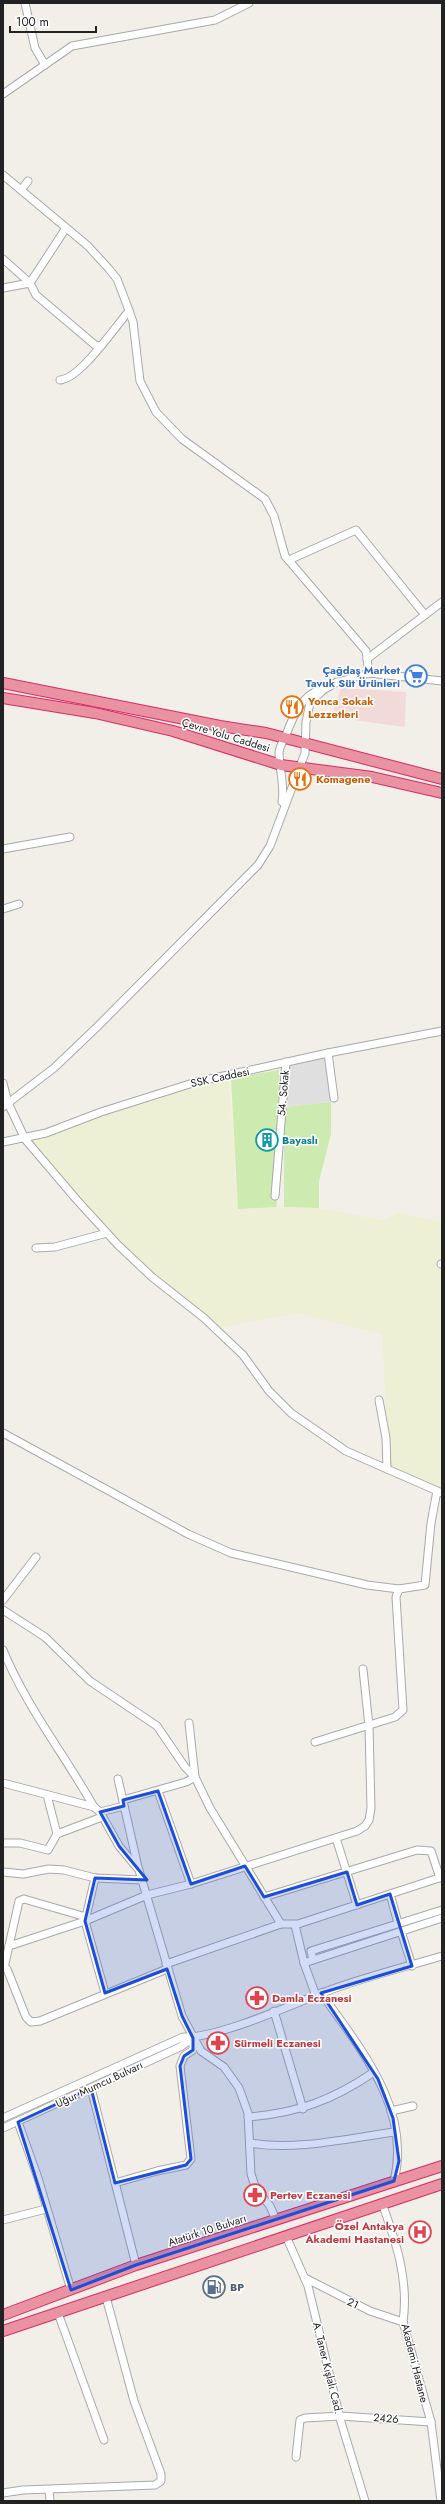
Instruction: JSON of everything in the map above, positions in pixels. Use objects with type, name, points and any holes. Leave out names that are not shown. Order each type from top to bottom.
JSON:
[{"type":"highway","name":"Çevre Yolu Caddesi","points":[[3,683],[284,738],[442,779]]},
{"type":"highway","name":"Çevre Yolu Caddesi","points":[[3,698],[95,713],[173,731],[281,765],[372,778],[442,793]]},
{"type":"highway","name":"Atatürk 10 Bulvarı","points":[[3,2315],[136,2265],[442,2166]]},
{"type":"highway","points":[[3,2331],[442,2184]]},
{"type":"street","points":[[25,3],[35,48],[45,65]]},
{"type":"street","points":[[3,94],[72,46],[215,20],[249,3]]},
{"type":"street","points":[[3,175],[88,246],[109,269],[122,290],[133,322],[140,381],[156,412],[182,439],[265,500],[272,511],[278,536],[289,560],[344,622],[366,651],[369,673]]},
{"type":"street","points":[[21,190],[28,181]]},
{"type":"street","points":[[3,288],[30,283],[66,228]]},
{"type":"street","points":[[3,259],[30,283],[36,295],[94,345],[101,346]]},
{"type":"street","points":[[60,380],[67,380],[101,346],[129,311]]},
{"type":"street","points":[[289,560],[356,530],[425,615]]},
{"type":"street","points":[[367,659],[442,602]]},
{"type":"street","points":[[279,818],[283,795],[279,750],[299,705],[312,692],[337,682],[369,673],[442,681]]},
{"type":"street","points":[[6,1105],[54,1068],[97,1028],[258,865],[270,846],[279,818],[300,767],[306,743],[306,722],[310,703],[323,690],[337,682]]},
{"type":"street","points":[[3,849],[70,837]]},
{"type":"street","points":[[3,908],[19,904]]},
{"type":"street","name":"SSK Caddesi","points":[[3,1142],[25,1138],[189,1084],[328,1052],[442,1031]]},
{"type":"street","points":[[328,1052],[334,1098]]},
{"type":"street","name":"54. Sokak","points":[[275,1196],[286,1062]]},
{"type":"street","points":[[3,1083],[6,1105],[25,1138],[107,1233],[152,1277],[204,1318],[243,1355],[269,1392],[291,1413],[346,1451],[440,1492],[431,1523],[425,1585],[399,1589],[367,1585],[231,1553],[188,1534],[3,1433]]},
{"type":"street","points":[[36,1248],[55,1247],[107,1233]]},
{"type":"street","points":[[379,1400],[386,1438],[387,1469]]},
{"type":"street","points":[[3,1600],[36,1557]]},
{"type":"street","points":[[315,1742],[353,1728],[369,1726],[395,1717],[403,1710],[396,1598],[399,1589]]},
{"type":"street","points":[[3,1610],[45,1637],[90,1681],[156,1726],[185,1767],[195,1777],[210,1808],[281,1924]]},
{"type":"street","points":[[3,1650],[14,1677],[94,1807],[101,1815],[119,1846],[139,1870]]},
{"type":"street","points":[[9,1946],[147,1895],[191,1884],[357,1831],[365,1826],[369,1820],[369,1726],[363,1669]]},
{"type":"street","points":[[189,1723],[195,1777]]},
{"type":"street","points":[[3,1842],[20,1843],[48,1850],[58,1834],[123,1804],[186,1782],[195,1777]]},
{"type":"street","points":[[118,1779],[139,1870],[166,1966],[182,2016],[201,2052],[215,2059],[232,2076],[239,2088],[248,2117],[251,2174],[256,2189],[270,2206],[276,2220]]},
{"type":"street","points":[[3,1786],[47,1794],[94,1807]]},
{"type":"street","points":[[158,1791],[191,1884]]},
{"type":"street","points":[[47,1794],[58,1834]]},
{"type":"street","points":[[336,1838],[357,1905]]},
{"type":"street","points":[[85,1919],[24,1899],[19,1901],[4,1968],[26,2017],[31,2022],[40,2021],[166,1966],[281,1924],[295,1925],[441,1877],[431,1851],[417,1850],[264,1897]]},
{"type":"street","points":[[3,1872],[24,1874],[49,1869],[64,1870],[95,1878],[142,1880]]},
{"type":"street","points":[[95,1878],[85,1919],[105,1993]]},
{"type":"street","points":[[390,1894],[412,1966]]},
{"type":"street","points":[[304,1963],[442,1910]]},
{"type":"street","points":[[400,1927],[442,1918]]},
{"type":"street","points":[[295,1925],[304,1963],[319,1995],[374,2072],[391,2111],[396,2132],[399,2161],[394,2181]]},
{"type":"street","name":"Uğur Mumcu Bulvarı","points":[[3,2128],[180,2047],[193,2038],[319,1995],[442,1956]]},
{"type":"street","points":[[274,2011],[303,2109]]},
{"type":"street","name":"Uğur Mumcu Bulvarı","points":[[3,2118],[183,2037],[193,2038]]},
{"type":"street","points":[[116,2183],[157,2171],[186,2165],[191,2159],[180,2066],[184,2056],[193,2050],[193,2038]]},
{"type":"street","points":[[248,2117],[278,2114],[303,2109],[339,2094],[374,2072]]},
{"type":"street","points":[[91,2088],[136,2265]]},
{"type":"street","points":[[391,2111],[413,2106]]},
{"type":"street","points":[[18,2122],[71,2290]]},
{"type":"street","points":[[250,2143],[267,2146],[296,2145],[396,2132]]},
{"type":"street","name":"Akademi Hastane","points":[[382,2203],[399,2252],[405,2299],[403,2322],[431,2422],[441,2501]]},
{"type":"street","points":[[3,2220],[46,2209]]},
{"type":"street","name":"A. Taner Kışlalı Cad.","points":[[286,2236],[305,2278],[340,2416],[365,2501]]},
{"type":"street","name":"21","points":[[305,2278],[370,2311],[403,2322]]},
{"type":"street","points":[[3,2493],[23,2490],[155,2485],[161,2481],[161,2474],[122,2364],[106,2297]]},
{"type":"street","points":[[58,2313],[104,2440]]},
{"type":"street","name":"2426","points":[[296,2457],[300,2420],[340,2416],[431,2422]]},
{"type":"street","points":[[49,2490],[50,2501]]},
{"type":"highlighted area","points":[[158,1791],[191,1884],[245,1866],[264,1897],[347,1872],[357,1905],[390,1894],[412,1966],[321,1993],[378,2079],[393,2118],[399,2161],[394,2181],[136,2265],[71,2290],[18,2122],[91,2088],[115,2183],[186,2165],[191,2159],[180,2066],[184,2056],[193,2050],[193,2038],[182,2016],[167,1969],[105,1993],[85,1921],[95,1878],[147,1880],[119,1846],[100,1812],[124,1806],[123,1800]]},
{"type":"shaded area","points":[[341,688],[406,692],[405,727],[331,717]]},
{"type":"shaded area","points":[[328,1056],[331,1102],[284,1107],[288,1063]]},
{"type":"green space","points":[[279,1070],[280,1085],[276,1130],[257,1131],[256,1146],[275,1146],[277,1207],[238,1209],[231,1078]]},
{"type":"green space","points":[[229,1079],[238,1209],[308,1206],[382,1220],[399,1213],[442,1222],[442,1492],[389,1468],[382,1334],[297,1313],[219,1328],[141,1265],[106,1231],[30,1140],[134,1104]]},
{"type":"green space","points":[[331,1102],[331,1134],[319,1181],[319,1208],[284,1207],[284,1107]]},
{"type":"place","name":"Çağdaş Market Tavuk Süt Ürünleri","points":[[416,676]]},
{"type":"place","name":"Yonca Sokak Lezzetleri","points":[[292,707]]},
{"type":"place","name":"Komagene","points":[[300,779]]},
{"type":"place","name":"Bayaslı","points":[[267,1140]]},
{"type":"place","name":"Damla Eczanesi","points":[[257,1998]]},
{"type":"place","name":"Sürmeli Eczanesi","points":[[218,2043]]},
{"type":"place","name":"Pertev Eczanesi","points":[[255,2195]]},
{"type":"place","name":"Özel Antakya Akademi Hastanesi","points":[[420,2232]]},
{"type":"place","name":"BP","points":[[214,2287]]}]
